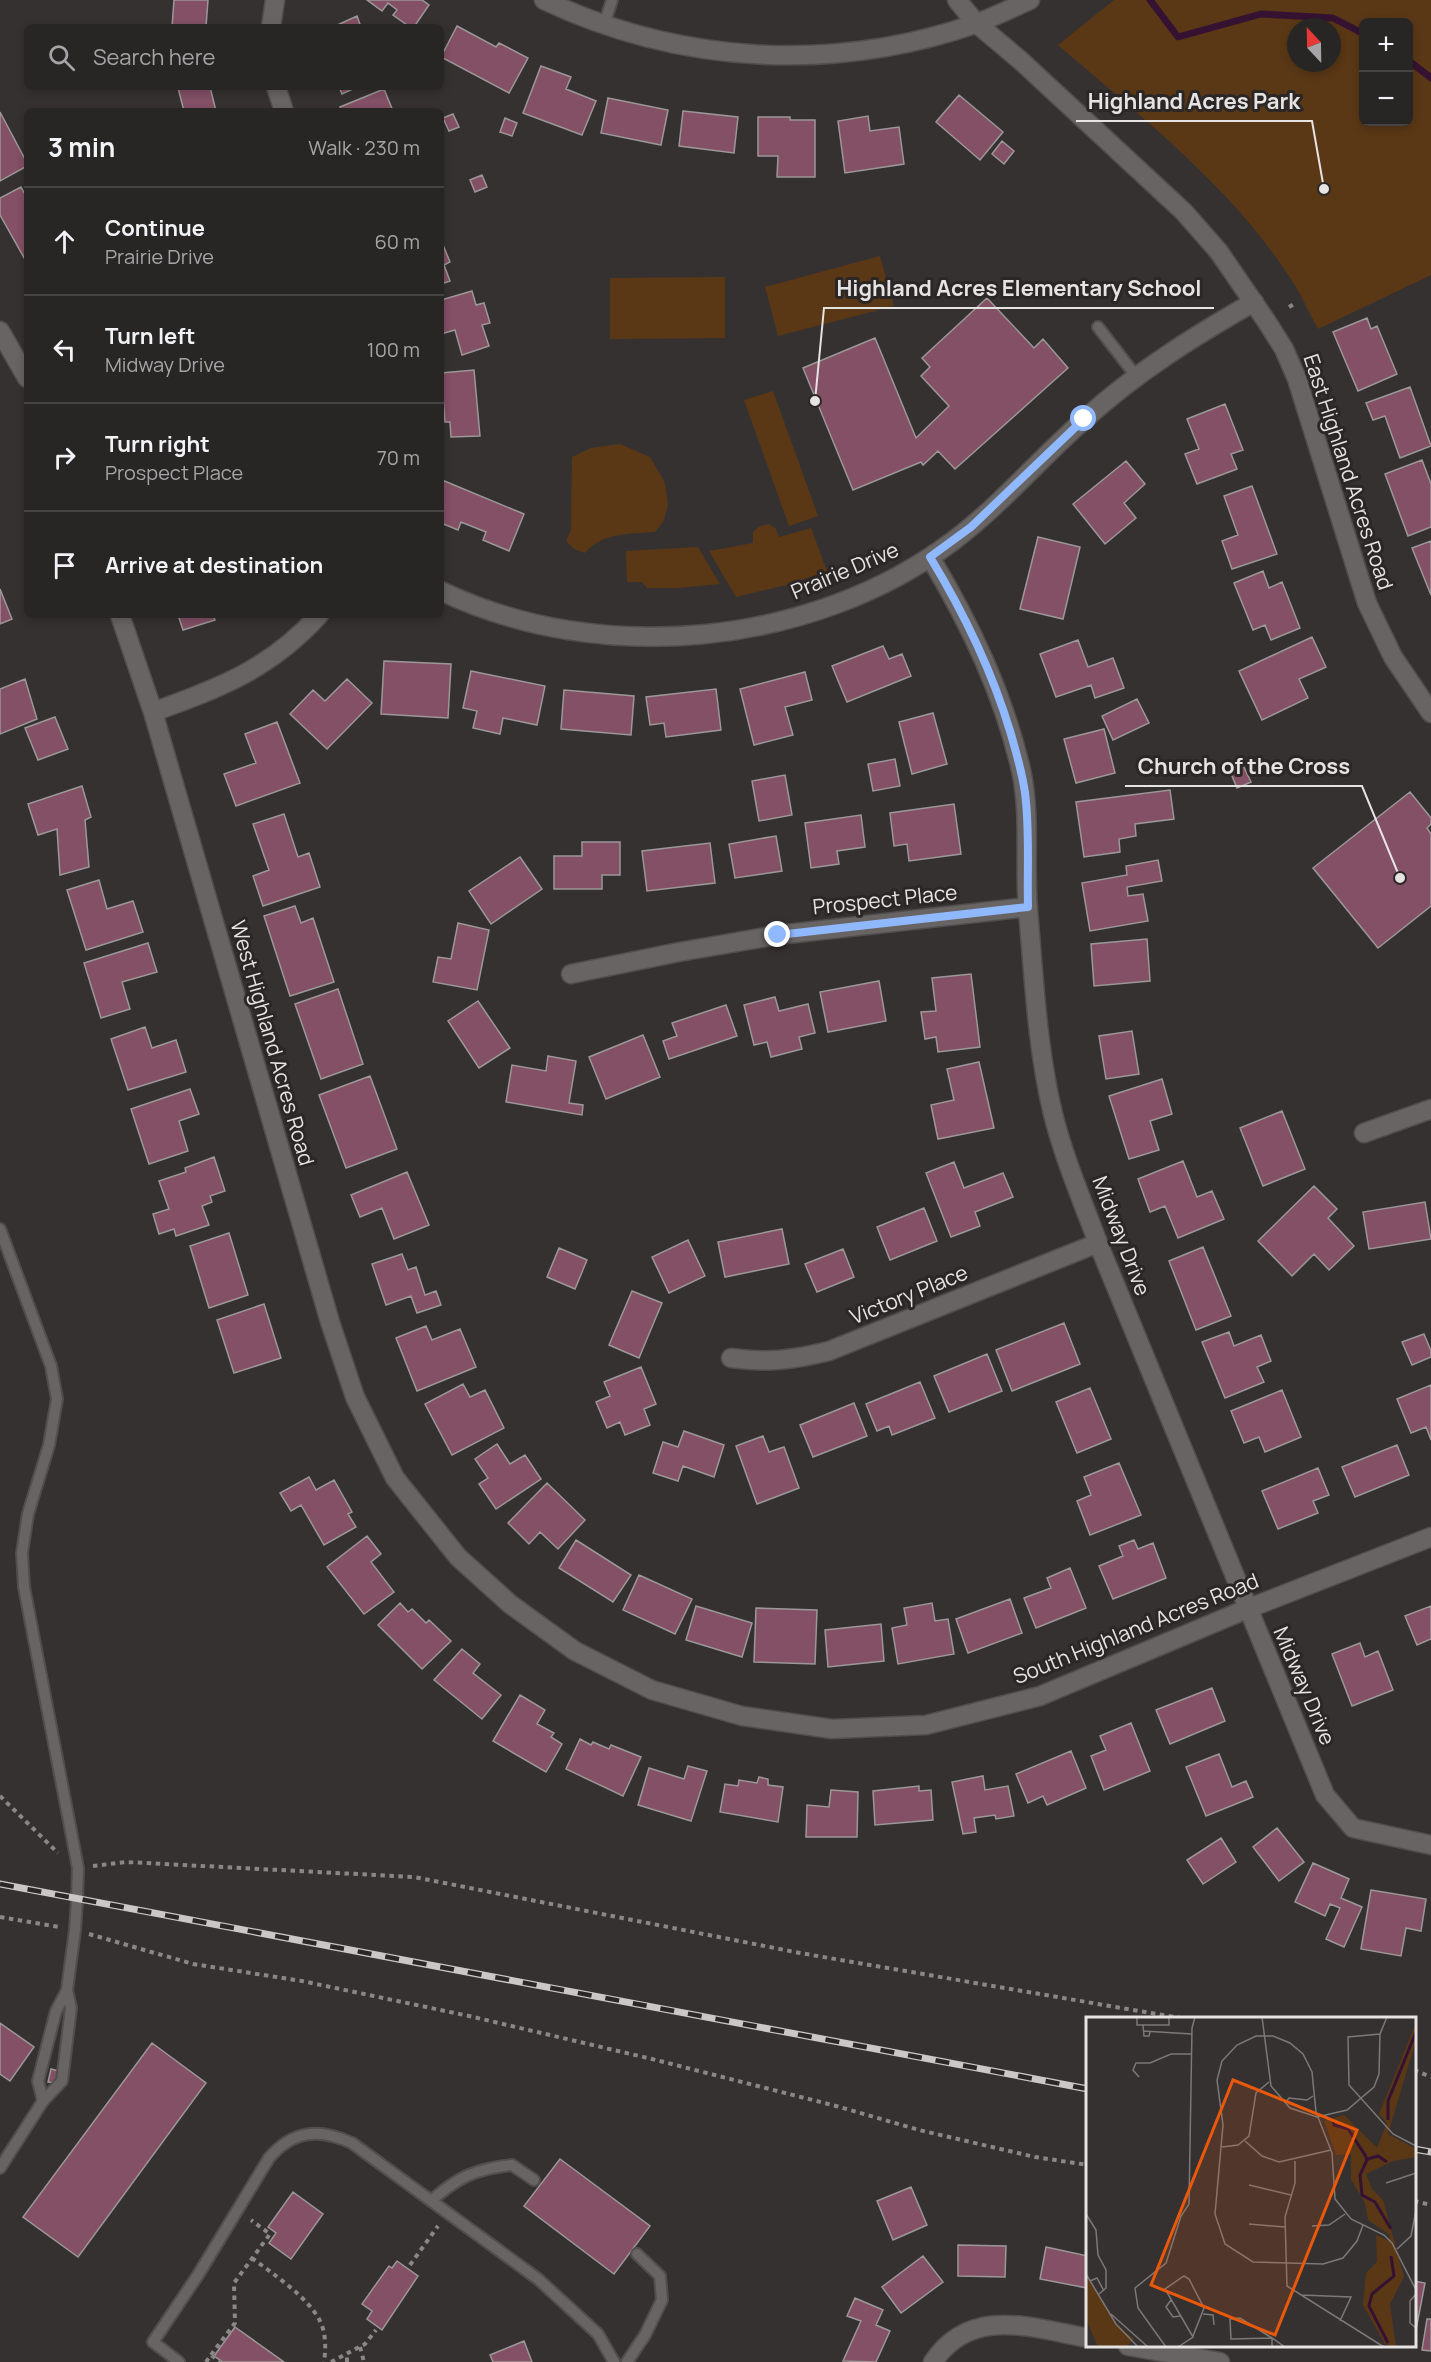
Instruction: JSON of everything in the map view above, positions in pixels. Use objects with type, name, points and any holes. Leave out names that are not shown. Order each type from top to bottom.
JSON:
[{"type":"street","points":[[272,24],[275,0]]},
{"type":"street","points":[[544,0],[636,36],[685,47],[750,55],[788,56],[865,50],[914,41],[976,23],[1030,0]]},
{"type":"street","name":"East Highland Acres Road","points":[[957,0],[976,23],[1020,60],[1184,212],[1218,252],[1254,302],[1284,348],[1298,379],[1367,603],[1393,657],[1431,713]]},
{"type":"street","points":[[277,90],[283,108]]},
{"type":"street","name":"Prairie Drive","points":[[444,592],[478,608],[591,634],[627,637],[690,635],[781,622],[870,590],[930,557],[971,527],[1084,419],[1136,376],[1209,328],[1254,302]]},
{"type":"street","points":[[0,331],[24,373]]},
{"type":"street","name":"Midway Drive","points":[[930,557],[968,622],[981,650],[994,681],[1021,769],[1025,794],[1028,907],[1045,1076],[1064,1151],[1098,1243],[1325,1795],[1353,1828],[1431,1845]]},
{"type":"street","name":"West Highland Acres Road","points":[[121,618],[153,712],[330,1322],[355,1397],[395,1478]]},
{"type":"street","points":[[153,712],[198,696],[250,672],[274,657],[316,618]]},
{"type":"street","name":"Prospect Place","points":[[571,975],[679,952],[778,935],[1028,907]]},
{"type":"street","points":[[1364,1133],[1431,1109]]},
{"type":"street","name":"Victory Place","points":[[731,1358],[760,1362],[792,1360],[829,1351],[1098,1243]]},
{"type":"street","name":"South Highland Acres Road","points":[[395,1478],[458,1557],[510,1604],[574,1650],[652,1689],[742,1716],[832,1729],[926,1725],[1040,1696],[1247,1609],[1431,1537]]},
{"type":"street","points":[[933,2362],[951,2341],[965,2331],[982,2326],[1016,2326],[1086,2338]]},
{"type":"street","points":[[1134,2347],[1220,2362]]},
{"type":"lane","points":[[604,25],[612,0]]},
{"type":"lane","points":[[1098,327],[1136,376]]},
{"type":"lane","points":[[0,1228],[51,1366],[57,1399],[49,1445],[28,1514],[22,1553],[24,1587],[78,1868],[75,1930],[67,1990],[56,2011],[38,2081],[43,2101]]},
{"type":"lane","points":[[0,2168],[43,2101],[62,2081],[71,2008],[67,1990]]},
{"type":"lane","points":[[179,2362],[153,2342],[188,2290],[269,2158],[279,2146],[303,2134],[317,2133],[352,2143],[538,2278],[587,2323],[606,2346],[614,2362]]},
{"type":"lane","points":[[431,2201],[455,2180],[489,2168],[512,2165],[534,2180]]},
{"type":"lane","points":[[627,2362],[645,2336],[662,2300],[660,2276],[637,2254]]},
{"type":"path","points":[[1289,307],[1294,304]]},
{"type":"path","points":[[0,1796],[48,1844],[78,1868],[126,1862],[414,1878],[800,1953],[1168,2017]]},
{"type":"path","points":[[0,1917],[75,1930],[193,1964],[302,1981],[469,2016],[652,2059],[836,2106],[919,2130],[1035,2157],[1086,2165]]},
{"type":"path","points":[[1416,2071],[1431,2077]]},
{"type":"path","points":[[1416,2201],[1431,2205]]},
{"type":"path","points":[[206,2362],[235,2323],[234,2283],[270,2234],[237,2211]]},
{"type":"path","points":[[410,2265],[447,2213]]},
{"type":"path","points":[[252,2258],[301,2299],[317,2316],[325,2339],[324,2362]]},
{"type":"path","points":[[331,2362],[365,2344],[376,2330]]},
{"type":"path","points":[[360,2347],[364,2362]]},
{"type":"path","points":[[347,2354],[347,2362]]},
{"type":"path","points":[[211,2355],[220,2362]]},
{"type":"shaded area","points":[[1114,0],[1431,0],[1431,275],[1318,329],[1287,273],[1263,240],[1210,180],[1150,124],[1058,45]]},
{"type":"shaded area","points":[[880,256],[894,306],[778,336],[765,287]]},
{"type":"shaded area","points":[[725,277],[725,338],[610,339],[610,278]]},
{"type":"shaded area","points":[[773,391],[818,516],[789,526],[744,400]]},
{"type":"shaded area","points":[[620,444],[650,457],[665,483],[668,504],[664,520],[655,532],[617,535],[600,541],[585,553],[574,549],[566,541],[571,530],[572,457],[591,448]]},
{"type":"shaded area","points":[[769,524],[776,529],[779,537],[811,528],[827,571],[786,585],[736,597],[709,551],[753,543],[753,532],[758,527]]},
{"type":"shaded area","points":[[698,547],[720,584],[647,588],[642,582],[627,582],[626,551]]},
{"type":"building","points":[[174,0],[208,0],[206,24],[172,24]]},
{"type":"building","points":[[367,0],[422,0],[429,5],[416,24],[406,24],[393,15],[397,10],[388,3],[382,11]]},
{"type":"building","points":[[357,16],[360,24],[340,24]]},
{"type":"building","points":[[457,26],[496,47],[499,43],[528,58],[509,93],[444,59],[444,51]]},
{"type":"building","points":[[541,66],[571,77],[566,89],[596,101],[582,135],[523,113]]},
{"type":"building","points":[[179,90],[211,90],[215,108],[183,108]]},
{"type":"building","points":[[384,90],[392,108],[340,108]]},
{"type":"building","points":[[959,95],[1003,132],[980,160],[936,122]]},
{"type":"building","points":[[608,98],[668,110],[661,145],[601,133]]},
{"type":"building","points":[[683,111],[738,117],[734,153],[679,146]]},
{"type":"building","points":[[0,112],[24,157],[24,168],[0,181]]},
{"type":"building","points":[[453,114],[459,127],[449,131],[444,118]]},
{"type":"building","points":[[868,116],[870,131],[899,127],[904,164],[845,173],[838,121]]},
{"type":"building","points":[[758,117],[815,120],[815,177],[777,177],[778,156],[758,156]]},
{"type":"building","points":[[505,118],[517,123],[512,136],[500,132]]},
{"type":"building","points":[[1002,141],[1014,151],[1004,164],[992,154]]},
{"type":"building","points":[[482,175],[487,187],[475,192],[470,180]]},
{"type":"building","points":[[21,187],[24,192],[24,258],[0,215],[0,198]]},
{"type":"building","points":[[444,247],[450,262],[444,265]]},
{"type":"building","points":[[444,265],[450,281],[444,283]]},
{"type":"building","points":[[472,291],[476,305],[484,303],[490,323],[482,325],[489,346],[462,355],[455,330],[444,333],[444,299]]},
{"type":"building","points":[[987,298],[1034,348],[1043,339],[1068,368],[955,469],[938,451],[923,465],[921,462],[853,490],[803,368],[875,338],[916,438],[949,406],[921,376],[930,367],[922,358]]},
{"type":"building","points":[[1367,318],[1371,329],[1377,326],[1397,374],[1358,391],[1333,332]]},
{"type":"building","points":[[474,370],[480,436],[451,437],[450,422],[445,422],[444,373]]},
{"type":"building","points":[[1410,387],[1431,446],[1400,458],[1385,416],[1373,420],[1366,403]]},
{"type":"building","points":[[1225,404],[1243,450],[1231,454],[1237,469],[1197,484],[1185,454],[1199,449],[1187,419]]},
{"type":"building","points":[[1422,460],[1431,484],[1431,527],[1408,536],[1385,474]]},
{"type":"building","points":[[1126,461],[1145,484],[1124,503],[1136,518],[1105,544],[1073,504]]},
{"type":"building","points":[[444,481],[524,514],[509,551],[483,540],[486,532],[461,522],[458,530],[444,524]]},
{"type":"building","points":[[1252,486],[1277,554],[1232,569],[1222,541],[1238,535],[1224,496]]},
{"type":"building","points":[[1038,537],[1080,547],[1063,619],[1020,609]]},
{"type":"building","points":[[1431,541],[1431,595],[1412,548]]},
{"type":"building","points":[[1263,571],[1269,588],[1282,582],[1300,628],[1271,640],[1265,625],[1253,630],[1234,583]]},
{"type":"building","points":[[0,589],[12,619],[0,624]]},
{"type":"building","points":[[179,618],[214,618],[215,620],[183,630]]},
{"type":"building","points":[[1312,637],[1326,667],[1299,679],[1308,698],[1262,720],[1239,671]]},
{"type":"building","points":[[1078,640],[1088,667],[1113,658],[1124,688],[1095,698],[1091,685],[1056,697],[1040,654]]},
{"type":"building","points":[[883,646],[889,659],[902,654],[911,676],[847,702],[832,666]]},
{"type":"building","points":[[384,661],[451,664],[448,718],[381,714]]},
{"type":"building","points":[[471,671],[545,686],[537,725],[503,718],[500,734],[473,728],[477,711],[463,708]]},
{"type":"building","points":[[805,672],[812,700],[785,707],[793,735],[754,745],[740,689]]},
{"type":"building","points":[[25,679],[37,719],[0,734],[0,689]]},
{"type":"building","points":[[347,679],[372,703],[327,749],[290,714],[313,690],[325,701]]},
{"type":"building","points":[[716,689],[721,730],[666,737],[664,723],[650,725],[646,697]]},
{"type":"building","points":[[564,690],[634,696],[631,735],[561,729]]},
{"type":"building","points":[[1137,699],[1149,723],[1113,740],[1102,716]]},
{"type":"building","points":[[933,713],[947,764],[912,774],[899,722]]},
{"type":"building","points":[[55,717],[68,749],[38,760],[25,728]]},
{"type":"building","points":[[277,722],[300,783],[236,806],[224,774],[256,763],[245,734]]},
{"type":"building","points":[[1104,729],[1115,773],[1076,783],[1064,739]]},
{"type":"building","points":[[895,759],[900,786],[873,791],[868,764]]},
{"type":"building","points":[[1242,763],[1251,782],[1237,788],[1229,769]]},
{"type":"building","points":[[785,775],[792,815],[759,821],[752,781]]},
{"type":"building","points":[[82,786],[91,817],[85,820],[89,867],[60,875],[57,829],[38,835],[28,804]]},
{"type":"building","points":[[1170,790],[1174,819],[1135,824],[1136,836],[1119,839],[1120,852],[1084,857],[1076,802]]},
{"type":"building","points":[[1410,792],[1431,818],[1431,824],[1427,828],[1431,834],[1431,906],[1378,948],[1313,868]]},
{"type":"building","points":[[954,804],[961,854],[909,861],[907,844],[894,846],[890,813]]},
{"type":"building","points":[[284,814],[298,857],[309,853],[320,887],[263,906],[253,876],[269,870],[253,824]]},
{"type":"building","points":[[861,815],[865,847],[837,851],[839,864],[811,868],[805,823]]},
{"type":"building","points":[[776,836],[782,871],[735,878],[729,844]]},
{"type":"building","points":[[582,842],[620,842],[620,875],[602,875],[602,889],[554,889],[554,856],[582,856]]},
{"type":"building","points":[[710,843],[715,883],[647,891],[642,851]]},
{"type":"building","points":[[520,857],[542,889],[491,924],[469,891]]},
{"type":"building","points":[[1158,860],[1162,881],[1127,887],[1128,896],[1143,894],[1148,921],[1090,931],[1082,883],[1127,875],[1126,866]]},
{"type":"building","points":[[99,880],[107,909],[133,901],[143,932],[86,950],[67,890]]},
{"type":"building","points":[[295,906],[301,923],[313,918],[334,982],[290,996],[264,916]]},
{"type":"building","points":[[458,923],[489,930],[477,990],[433,982],[438,957],[451,959]]},
{"type":"building","points":[[1147,939],[1150,981],[1094,986],[1091,944]]},
{"type":"building","points":[[148,943],[157,972],[122,982],[130,1009],[101,1018],[84,963]]},
{"type":"building","points":[[971,974],[980,1047],[938,1052],[936,1037],[925,1039],[921,1012],[936,1011],[932,978]]},
{"type":"building","points":[[879,981],[886,1021],[828,1032],[820,992]]},
{"type":"building","points":[[338,989],[363,1064],[321,1079],[295,1004]]},
{"type":"building","points":[[775,997],[779,1011],[808,1004],[815,1033],[799,1037],[802,1049],[771,1057],[767,1042],[754,1045],[744,1005]]},
{"type":"building","points":[[478,1001],[510,1048],[479,1068],[448,1021]]},
{"type":"building","points":[[726,1005],[737,1036],[669,1059],[663,1041],[677,1036],[672,1023]]},
{"type":"building","points":[[145,1027],[152,1048],[176,1040],[186,1072],[128,1090],[111,1039]]},
{"type":"building","points":[[1132,1031],[1139,1074],[1106,1079],[1099,1036]]},
{"type":"building","points":[[643,1035],[660,1077],[606,1099],[589,1057]]},
{"type":"building","points":[[548,1056],[576,1061],[569,1103],[583,1105],[582,1115],[506,1102],[512,1065],[546,1071]]},
{"type":"building","points":[[979,1062],[994,1128],[938,1139],[931,1105],[954,1100],[947,1069]]},
{"type":"building","points":[[370,1076],[397,1149],[346,1168],[319,1095]]},
{"type":"building","points":[[1162,1079],[1172,1114],[1150,1121],[1159,1150],[1129,1159],[1109,1096]]},
{"type":"building","points":[[190,1089],[199,1114],[179,1121],[188,1151],[149,1164],[131,1109]]},
{"type":"building","points":[[1282,1111],[1305,1169],[1263,1186],[1240,1128]]},
{"type":"building","points":[[214,1157],[225,1191],[210,1196],[212,1202],[202,1206],[209,1225],[176,1236],[174,1229],[159,1234],[153,1214],[169,1209],[159,1181],[186,1172],[185,1168]]},
{"type":"building","points":[[1183,1161],[1197,1197],[1212,1191],[1224,1219],[1178,1238],[1165,1206],[1150,1212],[1138,1179]]},
{"type":"building","points":[[954,1162],[964,1188],[1003,1173],[1013,1197],[975,1212],[980,1226],[951,1237],[926,1173]]},
{"type":"building","points":[[407,1172],[429,1225],[394,1239],[382,1208],[360,1217],[351,1195]]},
{"type":"building","points":[[1314,1186],[1337,1209],[1328,1218],[1354,1246],[1329,1270],[1314,1254],[1292,1276],[1258,1241]]},
{"type":"building","points":[[1425,1202],[1431,1239],[1369,1249],[1363,1212]]},
{"type":"building","points":[[924,1208],[937,1241],[890,1260],[877,1227]]},
{"type":"building","points":[[782,1229],[789,1264],[725,1277],[718,1242]]},
{"type":"building","points":[[229,1233],[248,1295],[209,1308],[190,1246]]},
{"type":"building","points":[[688,1240],[705,1276],[669,1293],[652,1257]]},
{"type":"building","points":[[1203,1247],[1231,1316],[1196,1330],[1169,1261]]},
{"type":"building","points":[[559,1248],[587,1260],[575,1289],[547,1277]]},
{"type":"building","points":[[843,1249],[854,1277],[817,1292],[805,1264]]},
{"type":"building","points":[[402,1254],[408,1270],[416,1267],[425,1295],[436,1291],[441,1305],[417,1313],[411,1296],[386,1305],[372,1264]]},
{"type":"building","points":[[632,1291],[662,1303],[639,1358],[609,1345]]},
{"type":"building","points":[[264,1304],[281,1358],[234,1373],[217,1320]]},
{"type":"building","points":[[1064,1323],[1080,1364],[1012,1391],[996,1350]]},
{"type":"building","points":[[426,1326],[432,1340],[460,1329],[476,1367],[417,1391],[396,1338]]},
{"type":"building","points":[[1229,1332],[1234,1346],[1261,1335],[1271,1361],[1257,1367],[1264,1382],[1225,1398],[1202,1342]]},
{"type":"building","points":[[1424,1334],[1431,1357],[1412,1365],[1402,1342]]},
{"type":"building","points":[[987,1354],[1002,1391],[949,1412],[934,1376]]},
{"type":"building","points":[[641,1367],[656,1404],[644,1409],[650,1425],[625,1435],[620,1422],[607,1428],[596,1402],[610,1396],[604,1382]]},
{"type":"building","points":[[920,1382],[935,1418],[892,1435],[889,1426],[877,1431],[866,1404]]},
{"type":"building","points":[[463,1384],[470,1397],[485,1390],[504,1428],[452,1455],[425,1404]]},
{"type":"building","points":[[1431,1385],[1431,1440],[1426,1427],[1411,1433],[1397,1399]]},
{"type":"building","points":[[1090,1388],[1111,1439],[1077,1453],[1056,1402]]},
{"type":"building","points":[[1282,1390],[1301,1437],[1265,1452],[1259,1437],[1244,1443],[1231,1411]]},
{"type":"building","points":[[854,1403],[867,1436],[813,1457],[800,1425]]},
{"type":"building","points":[[684,1431],[724,1445],[714,1477],[683,1466],[678,1481],[653,1473],[663,1442],[678,1447]]},
{"type":"building","points":[[763,1436],[769,1452],[784,1447],[799,1488],[757,1504],[736,1446]]},
{"type":"building","points":[[497,1444],[510,1464],[525,1455],[541,1479],[496,1509],[479,1484],[488,1478],[475,1459]]},
{"type":"building","points":[[1397,1445],[1409,1475],[1355,1497],[1342,1467]]},
{"type":"building","points":[[1119,1463],[1141,1515],[1090,1535],[1077,1501],[1091,1495],[1084,1477]]},
{"type":"building","points":[[1318,1468],[1329,1495],[1313,1501],[1318,1513],[1278,1529],[1262,1491]]},
{"type":"building","points":[[309,1477],[316,1490],[334,1480],[352,1512],[348,1514],[356,1527],[324,1545],[301,1505],[291,1511],[280,1493]]},
{"type":"building","points":[[547,1483],[585,1520],[558,1549],[540,1532],[529,1544],[508,1523]]},
{"type":"building","points":[[367,1536],[381,1554],[371,1562],[394,1592],[364,1614],[327,1567]]},
{"type":"building","points":[[576,1540],[631,1575],[613,1602],[559,1568]]},
{"type":"building","points":[[1134,1540],[1138,1549],[1153,1543],[1166,1578],[1113,1599],[1099,1566],[1123,1556],[1119,1546]]},
{"type":"building","points":[[1070,1568],[1086,1608],[1036,1628],[1024,1598],[1051,1588],[1047,1578]]},
{"type":"building","points":[[639,1575],[692,1599],[675,1634],[623,1610]]},
{"type":"building","points":[[1010,1599],[1022,1633],[968,1653],[956,1619]]},
{"type":"building","points":[[400,1603],[408,1612],[412,1609],[426,1623],[429,1620],[451,1641],[422,1669],[378,1625]]},
{"type":"building","points":[[932,1603],[935,1621],[948,1619],[954,1654],[898,1664],[892,1628],[907,1625],[904,1608]]},
{"type":"building","points":[[696,1606],[752,1623],[742,1657],[686,1640]]},
{"type":"building","points":[[1431,1606],[1431,1639],[1417,1645],[1405,1616]]},
{"type":"building","points":[[756,1608],[817,1610],[815,1664],[754,1662]]},
{"type":"building","points":[[881,1624],[884,1661],[828,1667],[825,1630]]},
{"type":"building","points":[[1360,1643],[1365,1657],[1378,1651],[1393,1690],[1352,1706],[1332,1654]]},
{"type":"building","points":[[462,1649],[480,1664],[473,1673],[501,1695],[482,1719],[434,1680]]},
{"type":"building","points":[[1212,1688],[1225,1721],[1170,1744],[1156,1710]]},
{"type":"building","points":[[520,1695],[545,1710],[537,1724],[554,1733],[551,1737],[562,1744],[546,1772],[493,1741]]},
{"type":"building","points":[[1131,1723],[1150,1771],[1104,1790],[1091,1756],[1106,1750],[1100,1736]]},
{"type":"building","points":[[580,1739],[591,1745],[593,1742],[609,1749],[611,1745],[641,1757],[623,1796],[566,1769]]},
{"type":"building","points":[[1071,1751],[1086,1788],[1047,1805],[1043,1796],[1028,1803],[1016,1774]]},
{"type":"building","points":[[1219,1754],[1232,1787],[1246,1781],[1253,1797],[1206,1816],[1186,1767]]},
{"type":"building","points":[[688,1766],[707,1771],[691,1821],[638,1805],[649,1768],[684,1779]]},
{"type":"building","points":[[983,1776],[985,1790],[1008,1786],[1014,1816],[996,1819],[995,1815],[974,1818],[976,1832],[963,1834],[952,1782]]},
{"type":"building","points":[[759,1777],[768,1779],[768,1785],[783,1787],[778,1822],[720,1812],[725,1784],[738,1786],[739,1780],[757,1783]]},
{"type":"building","points":[[919,1786],[919,1791],[931,1790],[933,1820],[875,1825],[873,1791]]},
{"type":"building","points":[[831,1790],[858,1792],[857,1837],[806,1837],[807,1805],[829,1807]]},
{"type":"building","points":[[1277,1828],[1304,1862],[1279,1881],[1253,1847]]},
{"type":"building","points":[[1221,1838],[1236,1862],[1203,1884],[1187,1860]]},
{"type":"building","points":[[1313,1863],[1349,1879],[1341,1898],[1362,1907],[1344,1947],[1326,1939],[1340,1908],[1330,1904],[1325,1916],[1295,1902]]},
{"type":"building","points":[[1371,1890],[1426,1899],[1421,1931],[1406,1928],[1401,1956],[1361,1949]]},
{"type":"building","points":[[0,2023],[34,2047],[10,2081],[0,2074]]},
{"type":"building","points":[[152,2043],[206,2083],[78,2257],[23,2217]]},
{"type":"building","points":[[51,2069],[59,2071],[56,2083],[48,2082]]},
{"type":"building","points":[[560,2159],[650,2226],[614,2274],[524,2206]]},
{"type":"building","points":[[911,2187],[927,2225],[893,2240],[877,2201]]},
{"type":"building","points":[[293,2192],[323,2214],[291,2259],[269,2243],[276,2233],[268,2227]]},
{"type":"building","points":[[958,2245],[1006,2246],[1005,2277],[958,2276]]},
{"type":"building","points":[[1046,2247],[1086,2256],[1086,2288],[1040,2279]]},
{"type":"building","points":[[923,2256],[943,2282],[901,2313],[882,2287]]},
{"type":"building","points":[[397,2261],[418,2276],[382,2330],[367,2319],[372,2311],[362,2304],[389,2266],[392,2268]]},
{"type":"building","points":[[1416,2281],[1425,2283],[1416,2330]]},
{"type":"building","points":[[855,2298],[883,2310],[876,2325],[890,2331],[876,2362],[843,2361],[861,2321],[847,2316]]},
{"type":"building","points":[[1427,2319],[1431,2319],[1431,2351],[1422,2350]]},
{"type":"building","points":[[235,2327],[284,2362],[223,2362],[214,2356]]},
{"type":"building","points":[[524,2341],[532,2362],[493,2362],[490,2355]]},
{"type":"waterway","points":[[1150,0],[1178,37],[1261,14],[1333,18],[1359,31]]},
{"type":"waterway","points":[[1413,64],[1431,78]]},
{"type":"railway","points":[[0,1884],[1086,2089]]},
{"type":"railway","points":[[1416,2149],[1431,2152]]},
{"type":"place","name":"Highland Acres Park","points":[[1324,189]]},
{"type":"place","name":"Highland Acres Elementary School","points":[[815,401]]},
{"type":"place","name":"Church of the Cross","points":[[1400,878]]},
{"type":"route","points":[[778,935],[1028,907],[1025,794],[1021,769],[994,681],[981,650],[968,622],[930,557],[971,527],[1084,419]]}]
